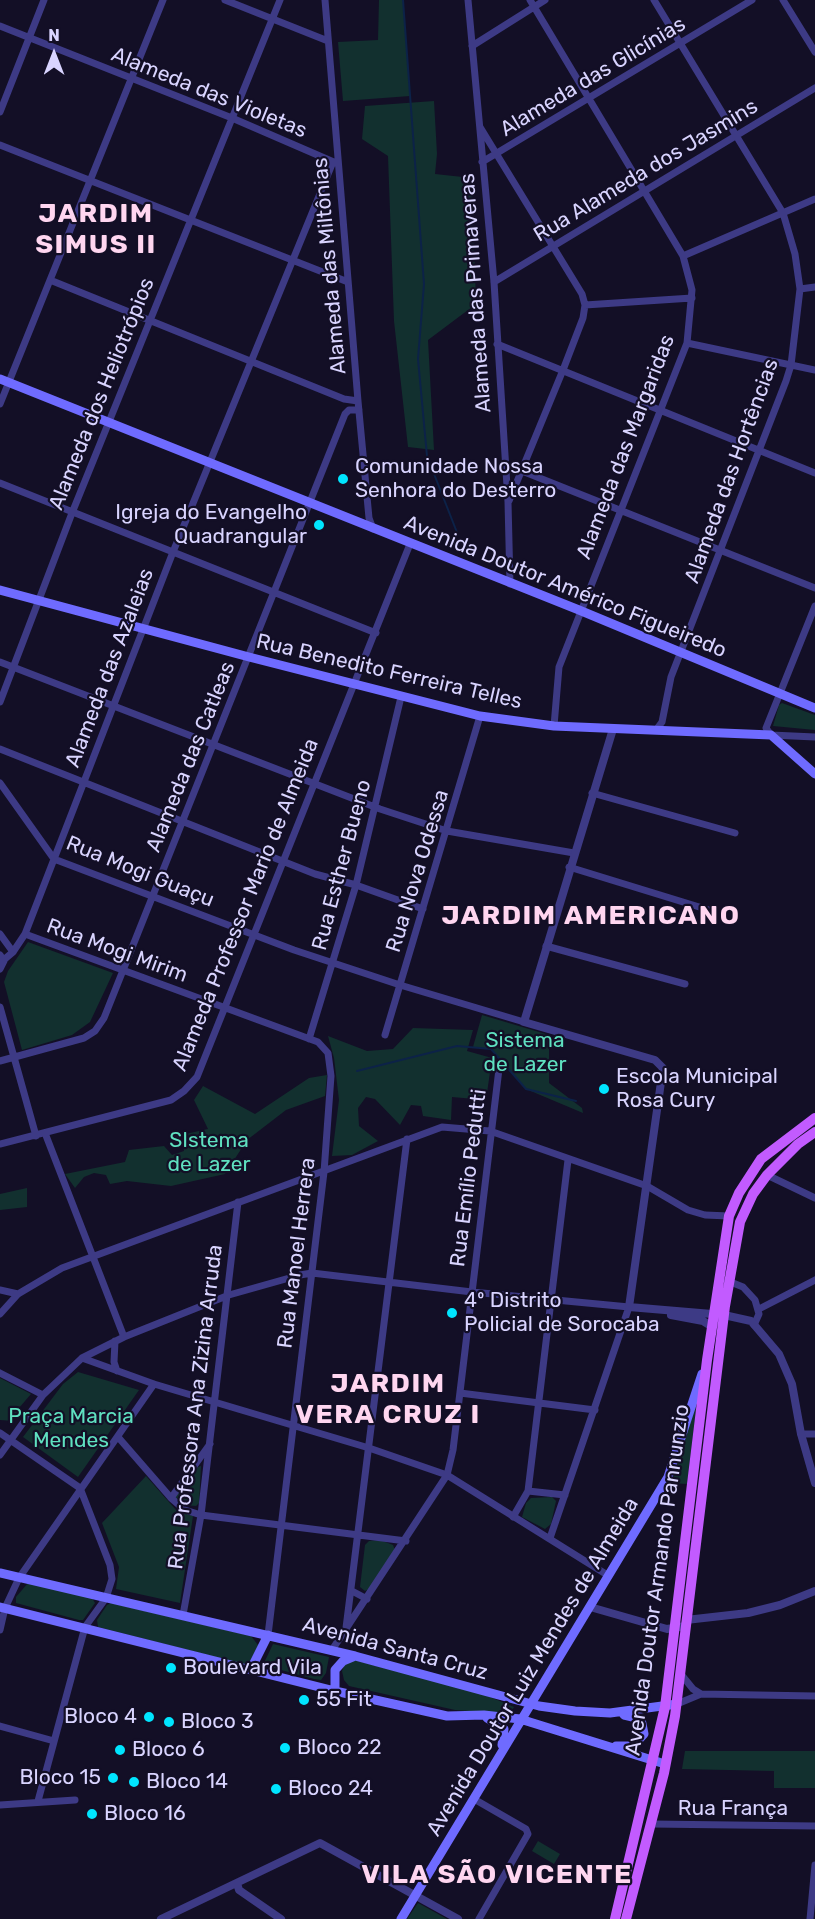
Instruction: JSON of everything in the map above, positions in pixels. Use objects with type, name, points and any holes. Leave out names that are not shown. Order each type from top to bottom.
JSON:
[{"type":"main road","name":"Avenida Doutor Américo Figueiredo","points":[[4,380],[579,610],[815,708]]},
{"type":"main road","name":"Rua Benedito Ferreira Telles","points":[[0,590],[480,716],[554,726],[771,735]]},
{"type":"main road","points":[[771,735],[815,774]]},
{"type":"main road","points":[[718,1314],[729,1216],[739,1193],[761,1159],[815,1118]]},
{"type":"main road","points":[[718,1314],[728,1281],[740,1222],[753,1194],[767,1175],[798,1144],[815,1132]]},
{"type":"main road","name":"Avenida Doutor Armando Pannunzio","points":[[671,1705],[680,1673],[682,1625],[706,1360],[711,1326],[718,1314]]},
{"type":"main road","name":"Avenida Doutor Armando Pannunzio","points":[[626,1919],[651,1824],[671,1705],[718,1314]]},
{"type":"main road","name":"Avenida Doutor Luiz Mendes de Almeida","points":[[401,1919],[668,1477],[706,1360]]},
{"type":"main road","name":"Avenida Santa Cruz","points":[[0,1573],[332,1650],[531,1704],[575,1711],[610,1713],[671,1705]]},
{"type":"main road","name":"Avenida Santa Cruz","points":[[3,1608],[335,1691],[447,1716],[483,1715],[520,1719],[660,1763]]},
{"type":"main road","points":[[253,1632],[259,1641],[261,1652]]},
{"type":"main road","points":[[251,1670],[268,1635]]},
{"type":"main road","points":[[335,1691],[335,1670],[355,1656]]},
{"type":"main road","points":[[544,1726],[619,1746],[638,1744],[644,1734],[641,1719],[610,1713]]},
{"type":"main road","name":"Avenida Santa Cruz","points":[[483,1715],[504,1730],[501,1751]]},
{"type":"main road","name":"Avenida Doutor Armando Pannunzio","points":[[615,1919],[660,1763]]},
{"type":"street","points":[[0,112],[44,0]]},
{"type":"street","points":[[0,404],[4,380],[50,280],[163,0]]},
{"type":"street","points":[[225,0],[328,41]]},
{"type":"street","name":"Alameda dos Heliotrópios","points":[[0,702],[72,513],[280,0]]},
{"type":"street","name":"Alameda das Miltônias","points":[[324,0],[335,163],[369,518],[373,529]]},
{"type":"street","name":"Alameda das Primaveras","points":[[468,0],[494,282],[507,482],[510,584]]},
{"type":"street","points":[[472,46],[532,4],[545,0]]},
{"type":"street","name":"Alameda das Hortências","points":[[654,0],[783,213],[795,254],[800,289],[791,365],[722,550],[670,677],[662,722],[656,730]]},
{"type":"street","name":"Alameda das Glicínias","points":[[483,162],[752,0]]},
{"type":"street","points":[[783,0],[815,52]]},
{"type":"street","name":"Alameda das Margaridas","points":[[532,4],[683,256],[692,285],[687,343],[579,610],[559,667],[554,726]]},
{"type":"street","name":"Alameda das Violetas","points":[[0,26],[232,118],[335,163]]},
{"type":"street","name":"Rua Alameda dos Jasmins","points":[[494,282],[815,88]]},
{"type":"street","points":[[478,124],[582,294],[585,305],[583,318],[563,370],[508,502]]},
{"type":"street","points":[[0,145],[89,182],[348,282]]},
{"type":"street","name":"Alameda das Azaleias","points":[[0,969],[1,960],[13,952],[25,934],[173,552],[291,261],[335,163]]},
{"type":"street","points":[[683,256],[815,200]]},
{"type":"street","points":[[50,280],[344,399],[358,401]]},
{"type":"street","points":[[800,289],[815,287]]},
{"type":"street","points":[[585,305],[692,298]]},
{"type":"street","points":[[687,343],[815,370]]},
{"type":"street","points":[[497,344],[815,473]]},
{"type":"street","points":[[344,399],[347,405],[345,414]]},
{"type":"street","points":[[345,414],[359,410]]},
{"type":"street","name":"Alameda das Catleas","points":[[0,1061],[84,1038],[95,1031],[104,1018],[345,414]]},
{"type":"street","points":[[522,471],[815,588]]},
{"type":"street","points":[[507,482],[516,484]]},
{"type":"street","points":[[0,483],[376,633]]},
{"type":"street","name":"Alameda Professor Mario de Almeida","points":[[0,1144],[171,1100],[184,1091],[197,1077],[410,544]]},
{"type":"street","points":[[771,735],[767,730],[767,723],[815,606]]},
{"type":"street","points":[[0,662],[314,785],[447,831],[574,853]]},
{"type":"street","name":"Rua Esther Bueno","points":[[309,1039],[356,885],[401,697]]},
{"type":"street","name":"Rua Nova Odessa","points":[[385,1035],[480,716]]},
{"type":"street","points":[[550,1538],[629,1306],[663,1068],[655,1060],[524,1022],[613,729]]},
{"type":"street","name":"Rua Benedito Ferreira Telles","points":[[771,735],[815,737]]},
{"type":"street","points":[[0,749],[315,874],[356,885],[423,909]]},
{"type":"street","name":"Rua Mogi Guaçu","points":[[0,783],[54,859],[255,935],[400,985],[524,1022]]},
{"type":"street","points":[[592,792],[735,833]]},
{"type":"street","points":[[570,867],[709,910]]},
{"type":"street","points":[[0,934],[13,952]]},
{"type":"street","name":"Rua Mogi Mirim","points":[[25,934],[309,1039],[324,1047],[328,1053]]},
{"type":"street","points":[[546,946],[685,984]]},
{"type":"street","points":[[0,1007],[36,1136]]},
{"type":"street","name":"Rua Manoel Herrera","points":[[268,1635],[324,1172],[331,1076],[328,1053]]},
{"type":"street","name":"Rua Emílio Pedutti","points":[[332,1650],[406,1541],[447,1475],[453,1450],[499,1069]]},
{"type":"street","points":[[0,1314],[18,1294],[62,1268],[442,1127],[490,1131],[647,1186],[688,1210],[705,1215],[729,1216]]},
{"type":"street","points":[[45,1133],[123,1337]]},
{"type":"street","points":[[346,1629],[407,1139]]},
{"type":"street","points":[[513,1517],[528,1491],[568,1160]]},
{"type":"street","points":[[767,1175],[815,1198]]},
{"type":"street","name":"Rua Professora Ana Zizina Arruda","points":[[183,1615],[201,1515],[216,1404],[238,1202]]},
{"type":"street","points":[[0,1455],[43,1395],[82,1358],[123,1337],[229,1295],[312,1273],[472,1292],[746,1318],[779,1354],[792,1384],[801,1434],[815,1483]]},
{"type":"street","points":[[754,1325],[759,1310],[815,1280]]},
{"type":"street","points":[[728,1281],[749,1292],[759,1310]]},
{"type":"street","points":[[0,1290],[18,1294]]},
{"type":"street","points":[[629,1306],[703,1321],[711,1326]]},
{"type":"street","points":[[115,1341],[114,1362],[117,1371]]},
{"type":"street","points":[[82,1358],[216,1404],[369,1448],[447,1475],[609,1576]]},
{"type":"street","points":[[0,1373],[43,1395]]},
{"type":"street","points":[[0,1630],[3,1608],[19,1578],[154,1384]]},
{"type":"street","points":[[460,1393],[595,1410]]},
{"type":"street","points":[[0,1433],[80,1488],[110,1565],[112,1580],[106,1598],[85,1627],[38,1801]]},
{"type":"street","points":[[801,1434],[815,1434]]},
{"type":"street","points":[[118,1437],[171,1498],[185,1510],[201,1515],[406,1541]]},
{"type":"street","points":[[171,1498],[210,1442]]},
{"type":"street","points":[[197,1462],[204,1463],[207,1467]]},
{"type":"street","points":[[528,1491],[565,1495]]},
{"type":"street","points":[[352,1591],[367,1599]]},
{"type":"street","points":[[591,1607],[682,1625],[780,1605],[815,1591]]},
{"type":"street","points":[[680,1673],[693,1689],[701,1694]]},
{"type":"street","points":[[671,1705],[701,1694],[815,1696]]},
{"type":"street","points":[[0,1726],[54,1741]]},
{"type":"street","points":[[474,1799],[526,1829],[528,1834],[479,1919]]},
{"type":"street","points":[[0,1804],[75,1800]]},
{"type":"street","name":"Rua França","points":[[651,1824],[815,1826]]},
{"type":"street","points":[[161,1919],[320,1843],[458,1919]]},
{"type":"street","points":[[810,1919],[815,1865]]},
{"type":"street","points":[[237,1883],[239,1890],[281,1919]]},
{"type":"green space","points":[[379,0],[403,0],[410,96],[343,101],[338,42],[378,40]]},
{"type":"green space","points":[[434,101],[437,154],[435,174],[472,178],[476,304],[428,340],[434,450],[408,447],[394,321],[388,156],[362,139],[365,106]]},
{"type":"green space","points":[[782,703],[815,715],[815,730],[773,726],[779,705]]},
{"type":"green space","points":[[28,942],[113,973],[90,1022],[72,1035],[22,1050],[4,982],[8,971]]},
{"type":"green space","name":"Sistema de Lazer","points":[[482,1015],[549,1035],[549,1083],[582,1108],[583,1113],[526,1089],[491,1049],[473,1047]]},
{"type":"green space","points":[[413,1028],[473,1030],[467,1051],[492,1058],[486,1100],[452,1097],[451,1120],[423,1116],[421,1106],[411,1105],[400,1125],[375,1099],[366,1097],[358,1108],[359,1126],[378,1141],[352,1155],[332,1156],[339,1100],[334,1058],[328,1036],[367,1051],[393,1049]]},
{"type":"green space","name":"SIstema de Lazer","points":[[327,1075],[325,1096],[286,1110],[247,1140],[225,1174],[171,1186],[127,1181],[110,1184],[106,1175],[94,1173],[84,1177],[75,1188],[65,1174],[125,1162],[129,1150],[164,1146],[172,1155],[184,1151],[181,1135],[208,1129],[194,1100],[203,1086],[255,1114],[309,1078]]},
{"type":"green space","points":[[27,1188],[27,1207],[0,1210],[0,1194]]},
{"type":"green space","name":"Praça Marcia Mendes","points":[[78,1372],[139,1390],[78,1477],[23,1437],[63,1384]]},
{"type":"green space","points":[[0,1378],[31,1394],[19,1408],[13,1421],[0,1420]]},
{"type":"green space","points":[[697,1401],[687,1484],[671,1483]]},
{"type":"green space","points":[[201,1466],[199,1503],[196,1506],[185,1505],[175,1497]]},
{"type":"green space","points":[[146,1476],[176,1510],[193,1516],[180,1603],[116,1589],[119,1567],[102,1523]]},
{"type":"green space","points":[[552,1497],[556,1501],[551,1524],[545,1529],[522,1517],[526,1503],[531,1498]]},
{"type":"green space","points":[[380,1540],[393,1545],[395,1550],[371,1588],[365,1591],[360,1587],[365,1545],[369,1541]]},
{"type":"green space","points":[[28,1583],[92,1598],[95,1603],[83,1620],[79,1620],[16,1603],[16,1597]]},
{"type":"green space","points":[[111,1603],[251,1636],[258,1645],[255,1660],[247,1665],[98,1627],[97,1620],[107,1605]]},
{"type":"green space","points":[[273,1644],[329,1657],[326,1673],[321,1680],[263,1665]]},
{"type":"green space","points":[[354,1660],[483,1694],[514,1707],[510,1714],[455,1710],[349,1686],[344,1680],[342,1671],[345,1664]]},
{"type":"green space","points":[[685,1751],[815,1751],[815,1788],[774,1788],[774,1771],[682,1769]]},
{"type":"green space","points":[[538,1841],[560,1854],[554,1864],[532,1851]]},
{"type":"green space","points":[[418,1903],[420,1904],[447,1919],[407,1919]]},
{"type":"waterway","points":[[403,0],[424,284],[418,359],[427,456],[458,535]]},
{"type":"waterway","points":[[357,1071],[457,1046],[491,1049],[526,1089],[576,1101]]},
{"type":"place","name":"Comunidade Nossa Senhora do Desterro","points":[[343,479]]},
{"type":"place","name":"Igreja do Evangelho Quadrangular","points":[[319,525]]},
{"type":"place","name":"Escola Municipal Rosa Cury","points":[[604,1089]]},
{"type":"place","name":"4º Distrito Policial de Sorocaba","points":[[452,1313]]},
{"type":"place","name":"Boulevard Vila","points":[[171,1668]]},
{"type":"place","name":"55 Fit","points":[[304,1700]]},
{"type":"place","name":"Bloco 4","points":[[149,1717]]},
{"type":"place","name":"Bloco 3","points":[[169,1722]]},
{"type":"place","name":"Bloco 22","points":[[285,1748]]},
{"type":"place","name":"Bloco 6","points":[[120,1750]]},
{"type":"place","name":"Bloco 15","points":[[113,1778]]},
{"type":"place","name":"Bloco 14","points":[[134,1782]]},
{"type":"place","name":"Bloco 24","points":[[276,1789]]},
{"type":"place","name":"Bloco 16","points":[[92,1814]]},
{"type":"district","name":"JARDIM SIMUS II","points":[[96,230]]},
{"type":"district","name":"JARDIM AMERICANO","points":[[591,916]]},
{"type":"district","name":"JARDIM VERA CRUZ I","points":[[388,1400]]},
{"type":"district","name":"VILA SÃO VICENTE","points":[[497,1875]]}]
